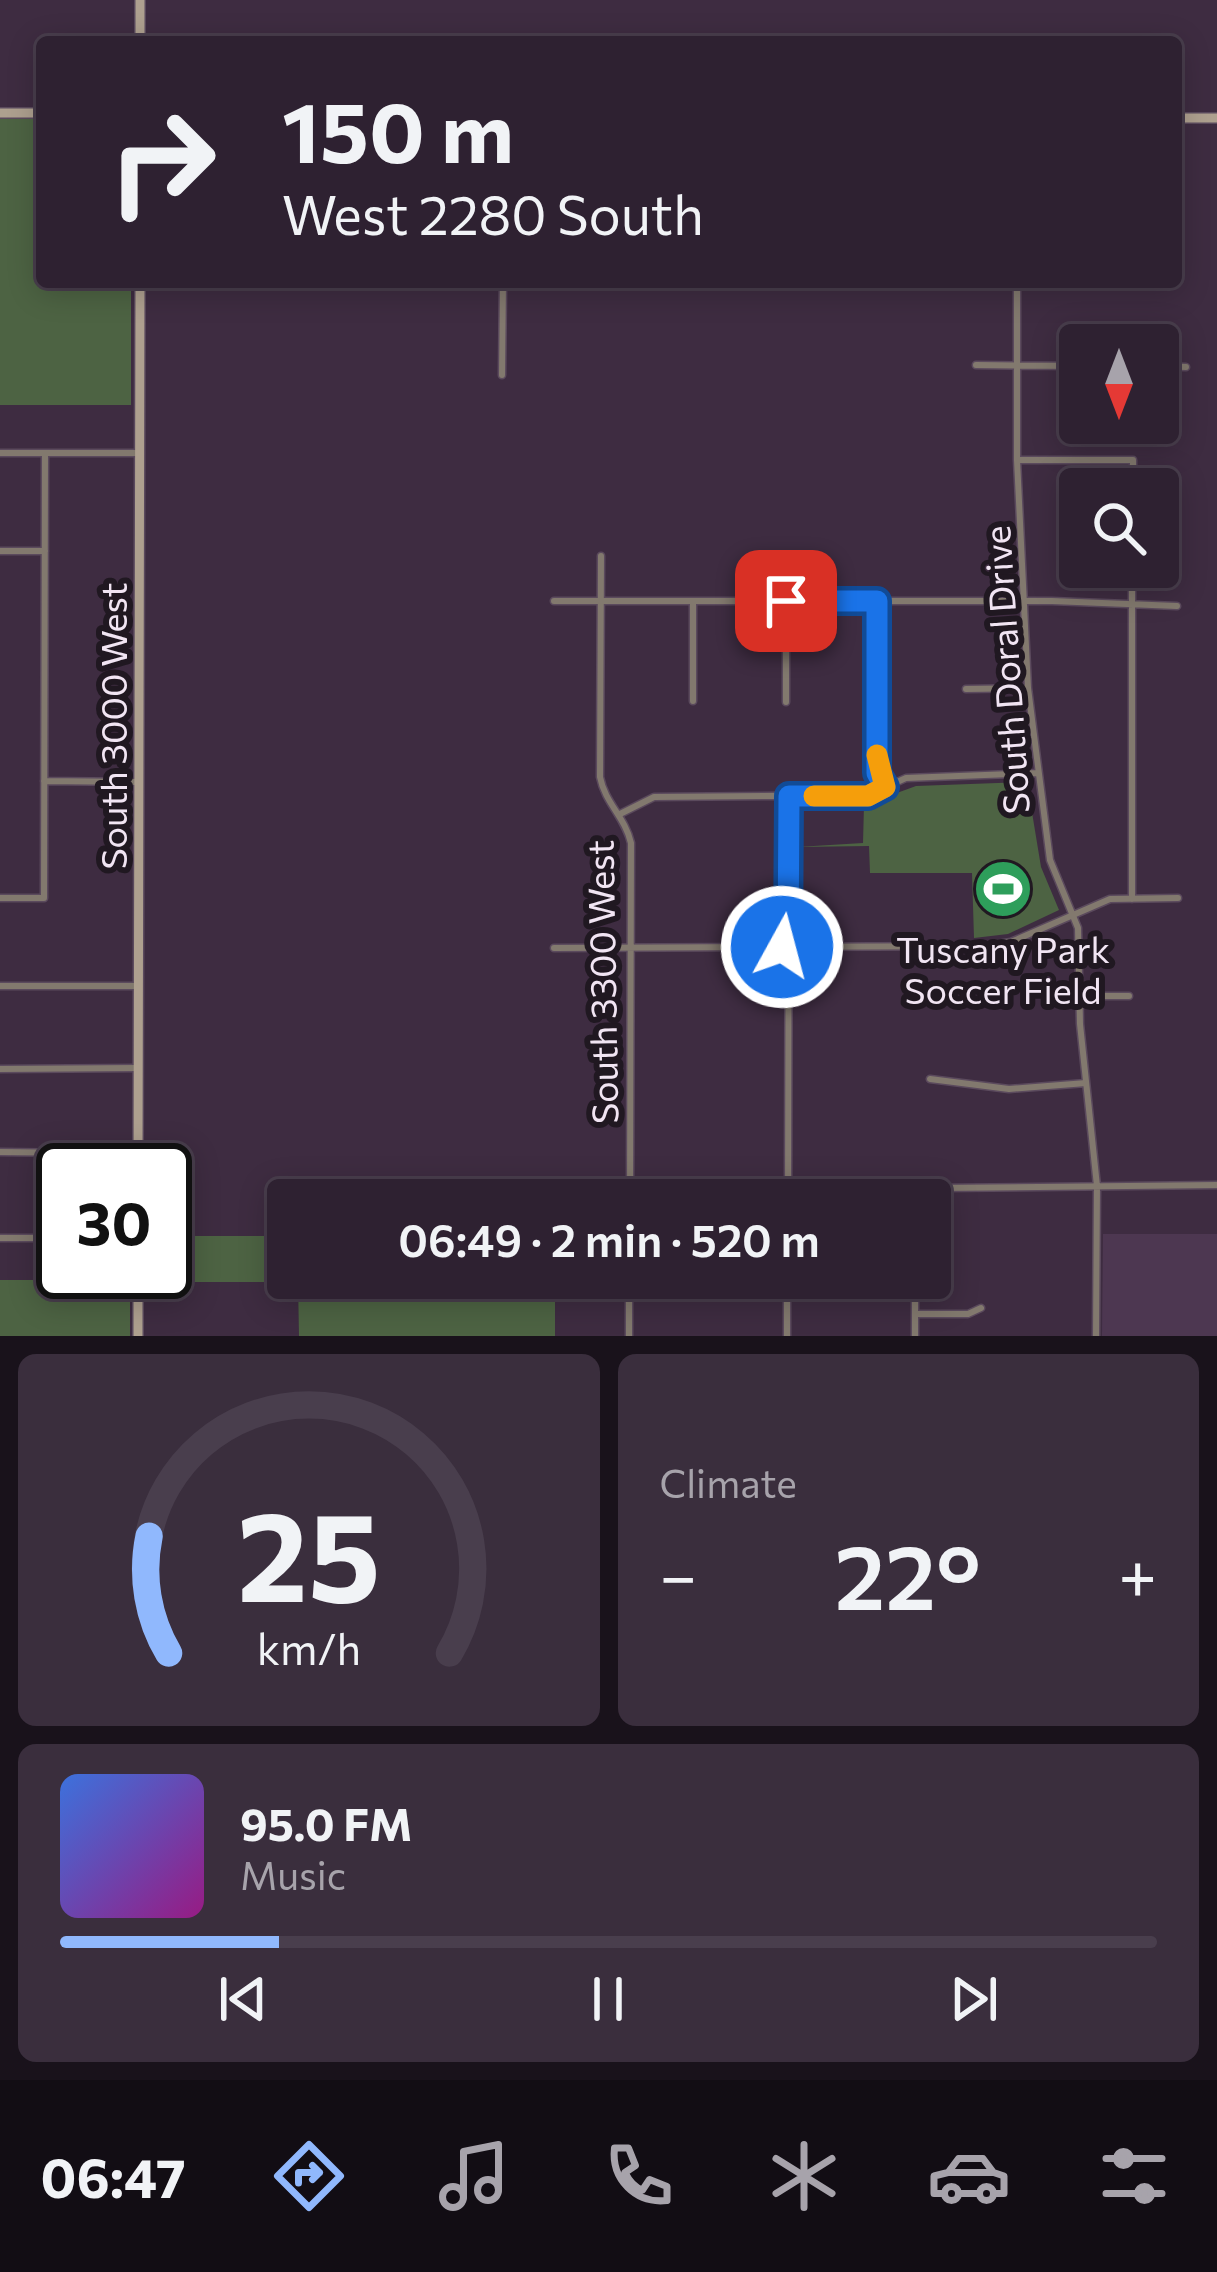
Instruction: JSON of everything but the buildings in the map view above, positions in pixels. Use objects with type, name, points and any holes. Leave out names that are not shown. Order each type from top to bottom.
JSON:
[{"type":"street","points":[[140,0],[140,36]]},
{"type":"street","points":[[0,113],[36,113]]},
{"type":"street","points":[[1182,118],[1217,118]]},
{"type":"street","name":"South 3000 West","points":[[138,1143],[140,288]]},
{"type":"street","points":[[502,375],[503,288]]},
{"type":"street","name":"South Doral Drive","points":[[1017,288],[1017,460],[1028,688],[1050,860],[1073,914],[1097,1186],[1096,1336]]},
{"type":"street","points":[[976,364],[1059,366]]},
{"type":"street","points":[[1179,367],[1186,367]]},
{"type":"street","points":[[0,453],[139,453]]},
{"type":"street","points":[[0,898],[44,898],[45,453]]},
{"type":"street","points":[[1017,460],[1133,460],[1133,468]]},
{"type":"street","points":[[0,551],[45,551]]},
{"type":"street","name":"South 3300 West","points":[[601,556],[599,777],[631,843],[630,1179]]},
{"type":"street","points":[[1132,588],[1132,899]]},
{"type":"street","points":[[554,601],[1024,601],[1177,606]]},
{"type":"street","points":[[693,601],[693,701]]},
{"type":"street","points":[[786,601],[786,702]]},
{"type":"street","points":[[877,601],[877,773],[885,787]]},
{"type":"street","points":[[966,689],[1028,688]]},
{"type":"street","points":[[620,814],[654,797],[868,796],[906,778],[1037,772]]},
{"type":"street","points":[[44,781],[139,782]]},
{"type":"street","points":[[788,1179],[789,796]]},
{"type":"street","points":[[554,947],[985,946],[1011,942],[1110,899],[1178,898]]},
{"type":"street","points":[[0,986],[138,986]]},
{"type":"street","points":[[1079,996],[1129,996]]},
{"type":"street","points":[[0,1069],[138,1068]]},
{"type":"street","points":[[930,1079],[1009,1089],[1086,1083]]},
{"type":"street","points":[[0,1152],[36,1152]]},
{"type":"street","points":[[951,1184],[1217,1185]]},
{"type":"street","points":[[0,1238],[36,1238]]},
{"type":"street","points":[[138,1299],[138,1336]]},
{"type":"street","points":[[629,1299],[629,1336]]},
{"type":"street","points":[[787,1336],[788,1299]]},
{"type":"street","points":[[915,1299],[915,1336]]},
{"type":"street","points":[[915,1314],[968,1314],[981,1308]]},
{"type":"shaded area","points":[[1103,1234],[1217,1234],[1217,1336],[1102,1336]]},
{"type":"green space","points":[[0,119],[36,119],[36,288],[131,288],[131,405],[0,405]]},
{"type":"green space","points":[[1027,782],[1041,867],[1059,910],[1008,934],[974,938],[972,873],[870,873],[869,846],[797,847],[863,843],[864,805],[916,786]]},
{"type":"green space","points":[[192,1236],[267,1236],[267,1282],[192,1282]]},
{"type":"green space","points":[[0,1280],[36,1280],[36,1299],[130,1299],[130,1336],[0,1336]]},
{"type":"green space","points":[[298,1299],[555,1299],[555,1336],[299,1336]]},
{"type":"slow traffic","points":[[814,796],[868,796],[885,787],[877,773],[877,755]]},
{"type":"place","name":"Tuscany Park Soccer Field","points":[[1003,889]]},
{"type":"route","points":[[782,947],[788,947],[789,796],[868,796],[885,787],[877,773],[877,601],[786,601]]}]
